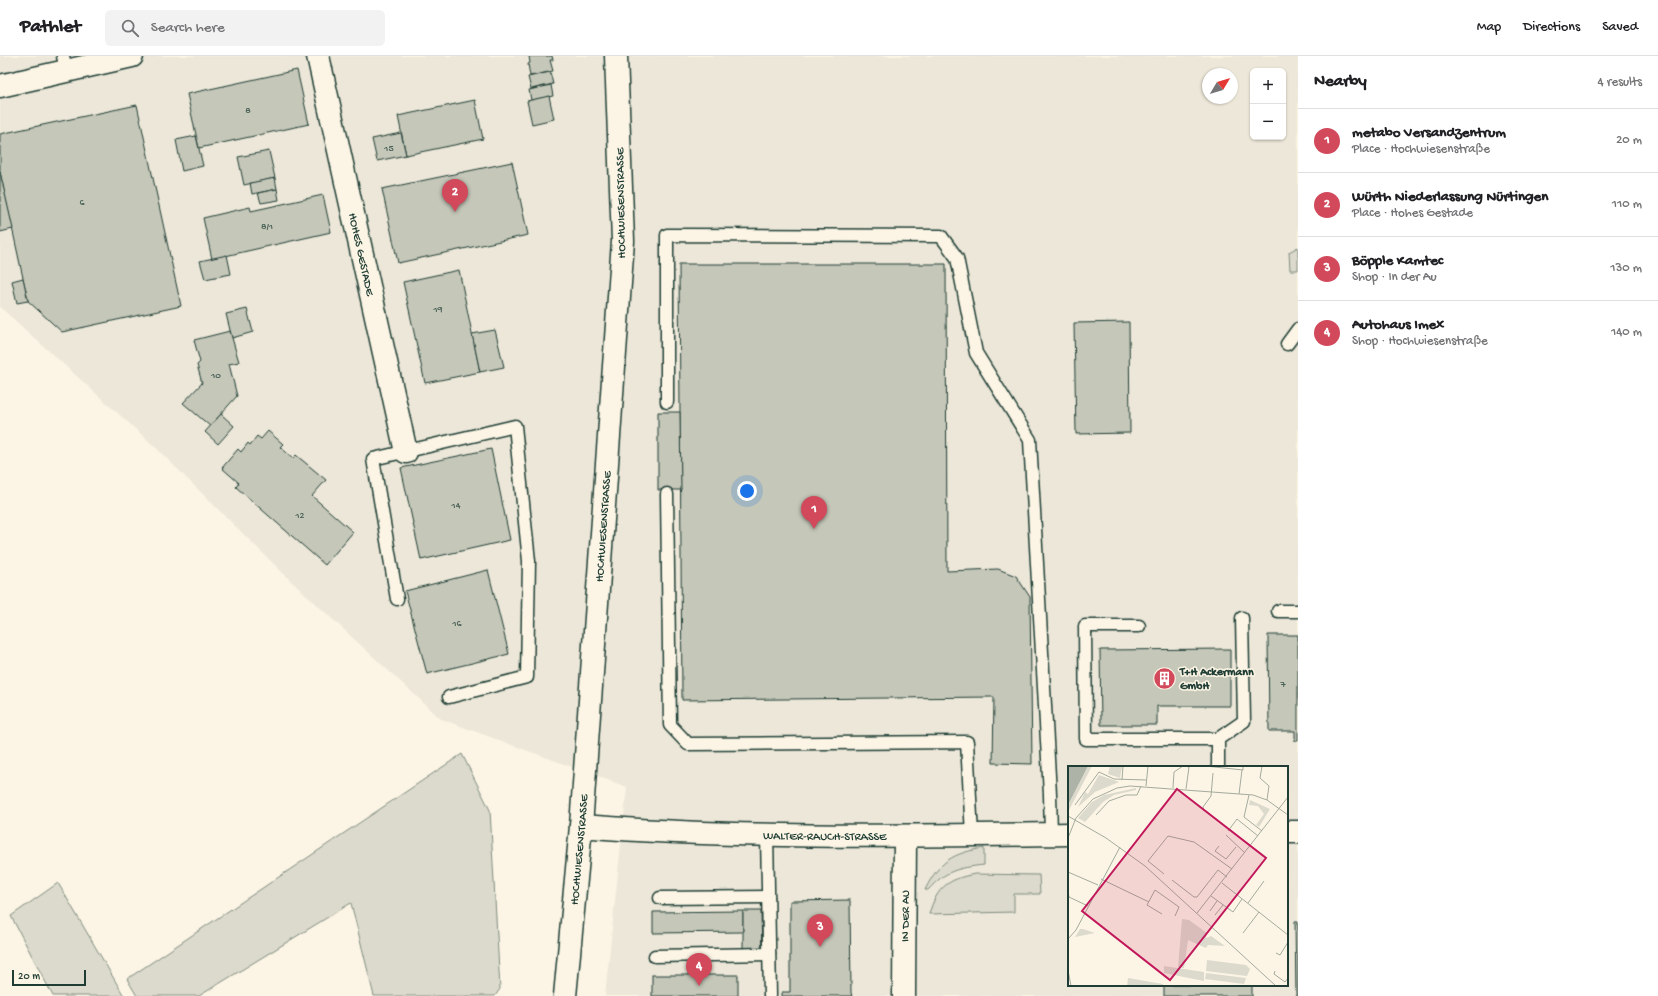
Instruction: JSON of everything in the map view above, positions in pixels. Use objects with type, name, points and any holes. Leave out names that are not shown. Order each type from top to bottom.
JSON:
[{"type":"street","points":[[0,86],[64,63],[132,56]]},
{"type":"street","name":"HOHES GESTADE","points":[[318,56],[406,452]]},
{"type":"street","name":"HOCHWIESENSTRASSE","points":[[565,996],[581,826],[623,241],[616,56]]},
{"type":"street","name":"WALTER-RAUCH-STRASSE","points":[[581,826],[647,831],[766,834],[905,836],[1060,834]]},
{"type":"street","name":"IN DER AU","points":[[904,996],[905,836]]},
{"type":"lane","points":[[667,402],[667,235],[941,236],[957,258],[976,353],[1030,440],[1050,794],[1060,834]]},
{"type":"lane","points":[[1287,344],[1298,329]]},
{"type":"lane","points":[[397,599],[373,459],[515,426],[529,560],[527,677],[449,697]]},
{"type":"lane","points":[[666,494],[670,725],[688,744],[967,742],[972,835]]},
{"type":"lane","points":[[1278,611],[1298,611]]},
{"type":"lane","points":[[1139,626],[1085,626],[1086,739],[1218,739],[1244,721],[1242,618]]},
{"type":"lane","points":[[1218,739],[1218,766]]},
{"type":"lane","points":[[766,834],[770,996]]},
{"type":"lane","points":[[660,898],[768,897]]},
{"type":"lane","points":[[655,956],[769,954]]},
{"type":"shaded area","points":[[0,56],[1298,56],[1298,996],[605,996],[627,787],[441,719],[291,581],[152,444],[0,307]]},
{"type":"shaded area","points":[[1298,247],[1298,270],[1290,270],[1289,252]]},
{"type":"shaded area","points":[[462,754],[490,810],[500,989],[495,996],[374,996],[351,903],[199,996],[137,996],[127,979]]},
{"type":"shaded area","points":[[984,848],[984,865],[967,867],[953,871],[941,878],[928,890],[925,890],[936,872],[948,860],[973,850]]},
{"type":"shaded area","points":[[975,874],[1039,875],[1040,894],[1014,894],[1014,912],[929,914],[936,897],[945,886],[958,879]]},
{"type":"shaded area","points":[[58,883],[124,996],[53,996],[11,916]]},
{"type":"building","points":[[529,56],[552,56],[553,60],[550,60],[553,71],[530,76],[528,64],[530,63]]},
{"type":"building","points":[[297,70],[309,124],[199,148],[187,94]]},
{"type":"building","points":[[550,72],[553,84],[531,89],[528,77]]},
{"type":"building","points":[[551,85],[553,96],[531,100],[529,90]]},
{"type":"building","points":[[549,96],[554,119],[532,124],[527,101]]},
{"type":"building","points":[[475,100],[483,139],[406,155],[398,116]]},
{"type":"building","points":[[137,105],[181,306],[62,332],[28,301],[0,172],[0,134]]},
{"type":"building","points":[[401,133],[406,155],[377,161],[372,139]]},
{"type":"building","points":[[196,136],[203,166],[182,171],[176,140]]},
{"type":"building","points":[[269,151],[275,178],[244,185],[238,157]]},
{"type":"building","points":[[512,162],[528,235],[398,263],[382,189]]},
{"type":"building","points":[[0,172],[13,229],[0,232]]},
{"type":"building","points":[[275,178],[277,189],[252,194],[250,183]]},
{"type":"building","points":[[277,189],[279,200],[261,203],[258,193]]},
{"type":"building","points":[[323,195],[331,232],[212,259],[203,218],[250,207],[251,211]]},
{"type":"building","points":[[227,255],[231,274],[205,279],[200,261]]},
{"type":"building","points":[[679,264],[946,264],[947,571],[998,569],[1016,576],[1030,597],[1032,764],[993,763],[994,697],[682,700]]},
{"type":"building","points":[[459,270],[480,372],[425,383],[403,282]]},
{"type":"building","points":[[23,278],[28,301],[17,303],[12,281]]},
{"type":"building","points":[[247,309],[253,332],[232,338],[226,314]]},
{"type":"building","points":[[1129,322],[1130,433],[1076,434],[1074,323]]},
{"type":"building","points":[[495,330],[504,367],[480,372],[472,334]]},
{"type":"building","points":[[230,331],[239,362],[229,364],[237,396],[210,426],[183,403],[202,383],[197,365],[200,362],[194,340]]},
{"type":"building","points":[[658,412],[680,412],[681,490],[658,490]]},
{"type":"building","points":[[221,414],[234,426],[218,444],[205,432]]},
{"type":"building","points":[[268,431],[283,444],[280,447],[293,458],[296,455],[326,480],[312,496],[353,532],[325,565],[236,487],[239,483],[222,468],[238,449],[241,452],[248,443],[250,445],[257,436],[261,439]]},
{"type":"building","points":[[491,449],[510,540],[421,560],[401,468]]},
{"type":"building","points":[[488,570],[509,654],[427,674],[405,591]]},
{"type":"building","points":[[1268,635],[1298,635],[1298,741],[1295,741],[1295,731],[1269,731]]},
{"type":"building","name":"T+H Ackermann GmbH","points":[[1230,649],[1230,706],[1157,706],[1157,725],[1101,725],[1100,650]]},
{"type":"building","points":[[850,900],[852,996],[782,996],[782,992],[790,992],[790,901]]},
{"type":"building","points":[[743,911],[743,932],[653,933],[653,912]]},
{"type":"building","points":[[743,911],[761,911],[762,951],[743,951]]},
{"type":"building","points":[[1295,921],[1298,921],[1298,996],[1296,996]]},
{"type":"building","points":[[652,975],[738,975],[738,996],[652,996]]},
{"type":"building","points":[[1164,986],[1252,986],[1252,996],[1164,996]]},
{"type":"place","name":"Würth Niederlassung Nürtingen","points":[[455,212]]},
{"type":"place","name":"metabo Versandzentrum","points":[[814,529]]},
{"type":"place","name":"T+H Ackermann GmbH","points":[[1165,678]]},
{"type":"place","name":"Böpple Kamtec","points":[[820,947]]},
{"type":"place","name":"Autohaus Imex","points":[[699,986]]}]
